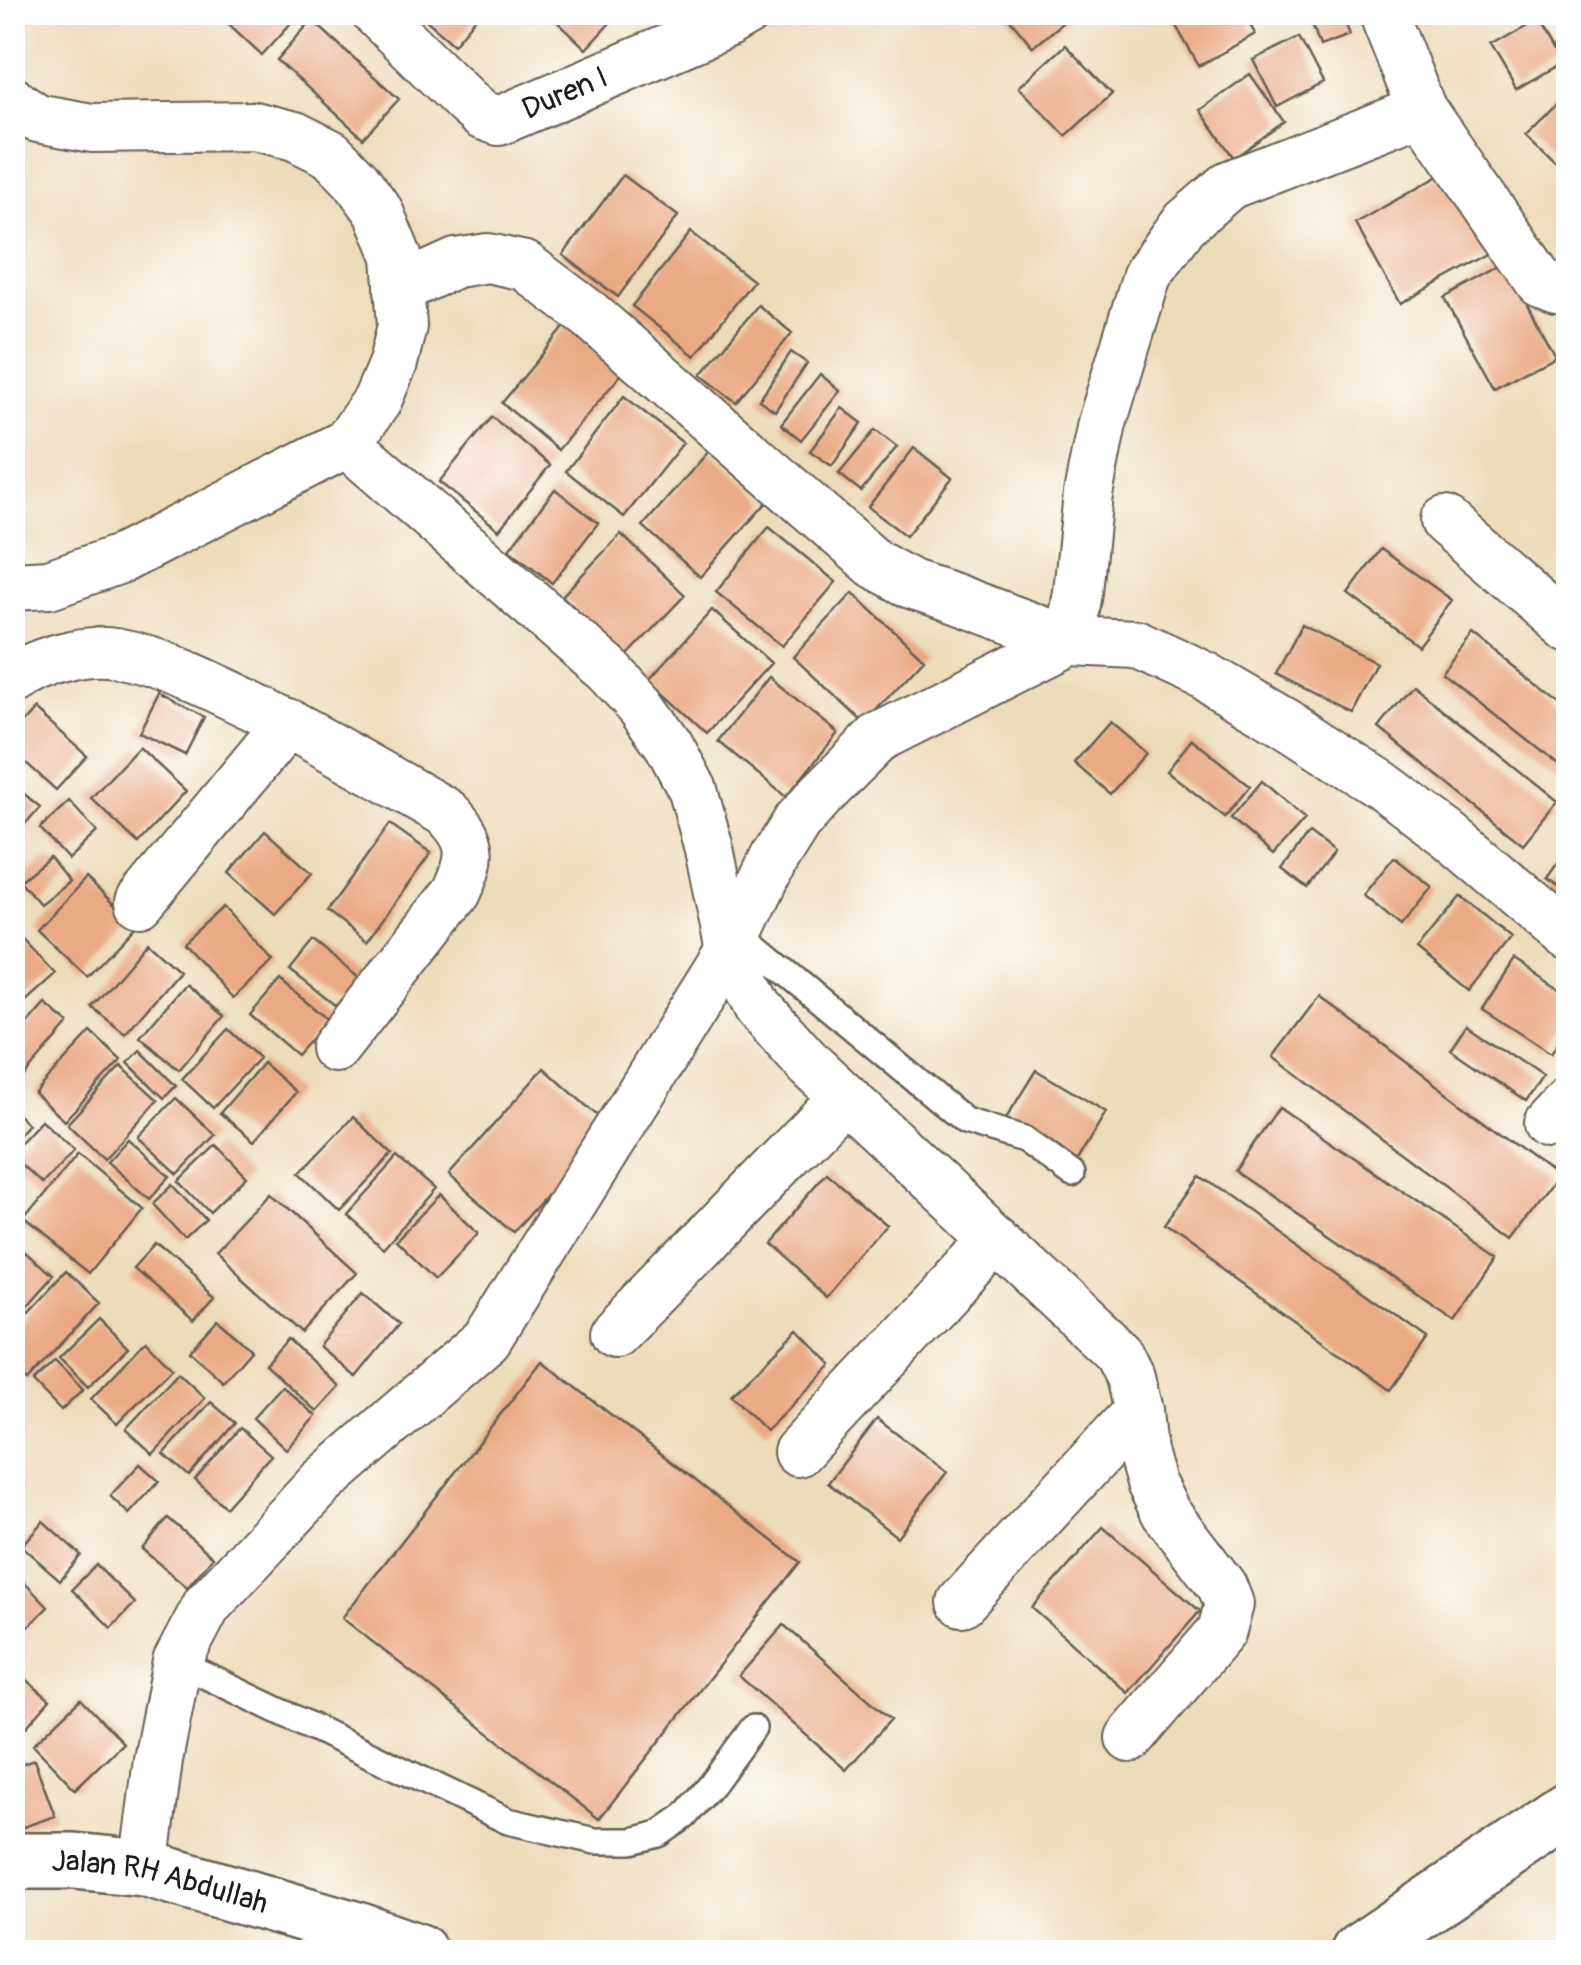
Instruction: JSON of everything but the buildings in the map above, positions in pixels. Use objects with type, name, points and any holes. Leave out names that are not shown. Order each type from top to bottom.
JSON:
[{"type":"main road","points":[[1359,1952],[1568,1811]]},
{"type":"main road","points":[[1359,1952],[1568,1845]]},
{"type":"main road","name":"Jalan RH Abdullah","points":[[12,1862],[74,1861],[144,1868],[419,1952]]},
{"type":"street","name":"Duren I","points":[[375,12],[467,102],[482,115],[498,121],[730,16]]},
{"type":"street","points":[[1383,12],[1422,110],[1541,282],[1556,288],[1568,286]]},
{"type":"street","points":[[12,101],[38,118],[92,128],[254,126],[294,136],[331,154],[379,212],[396,256],[402,326],[393,363],[377,400],[347,443],[123,558],[49,584],[12,586]]},
{"type":"street","points":[[1070,641],[1088,494],[1102,423],[1148,275],[1184,224],[1229,185],[1422,110]]},
{"type":"street","points":[[400,289],[456,263],[488,258],[525,266],[590,315],[876,564],[910,584],[1070,641],[1136,644],[1205,676],[1382,785],[1449,835],[1568,936]]},
{"type":"street","points":[[347,443],[609,671],[642,706],[693,790],[735,941],[758,1007],[808,1063],[1118,1354],[1130,1377],[1151,1483],[1166,1513],[1222,1586],[1229,1604],[1222,1632],[1130,1738]]},
{"type":"street","points":[[1445,521],[1568,627]]},
{"type":"street","points":[[144,1868],[160,1742],[177,1662],[207,1605],[321,1483],[487,1339],[735,941],[775,858],[820,795],[879,737],[1070,641]]},
{"type":"street","points":[[12,680],[50,661],[77,654],[110,652],[163,667],[210,684],[288,723],[447,812],[462,828],[469,848],[469,866],[456,892],[334,1048]]},
{"type":"street","points":[[140,902],[288,723]]},
{"type":"street","points":[[615,1333],[844,1097]]},
{"type":"street","points":[[798,1452],[998,1239]]},
{"type":"street","points":[[962,1602],[1138,1411]]},
{"type":"lane","points":[[735,941],[965,1121],[1024,1139],[1072,1174]]},
{"type":"lane","points":[[177,1662],[508,1822],[595,1841],[632,1841],[660,1834],[684,1816],[753,1728]]}]
